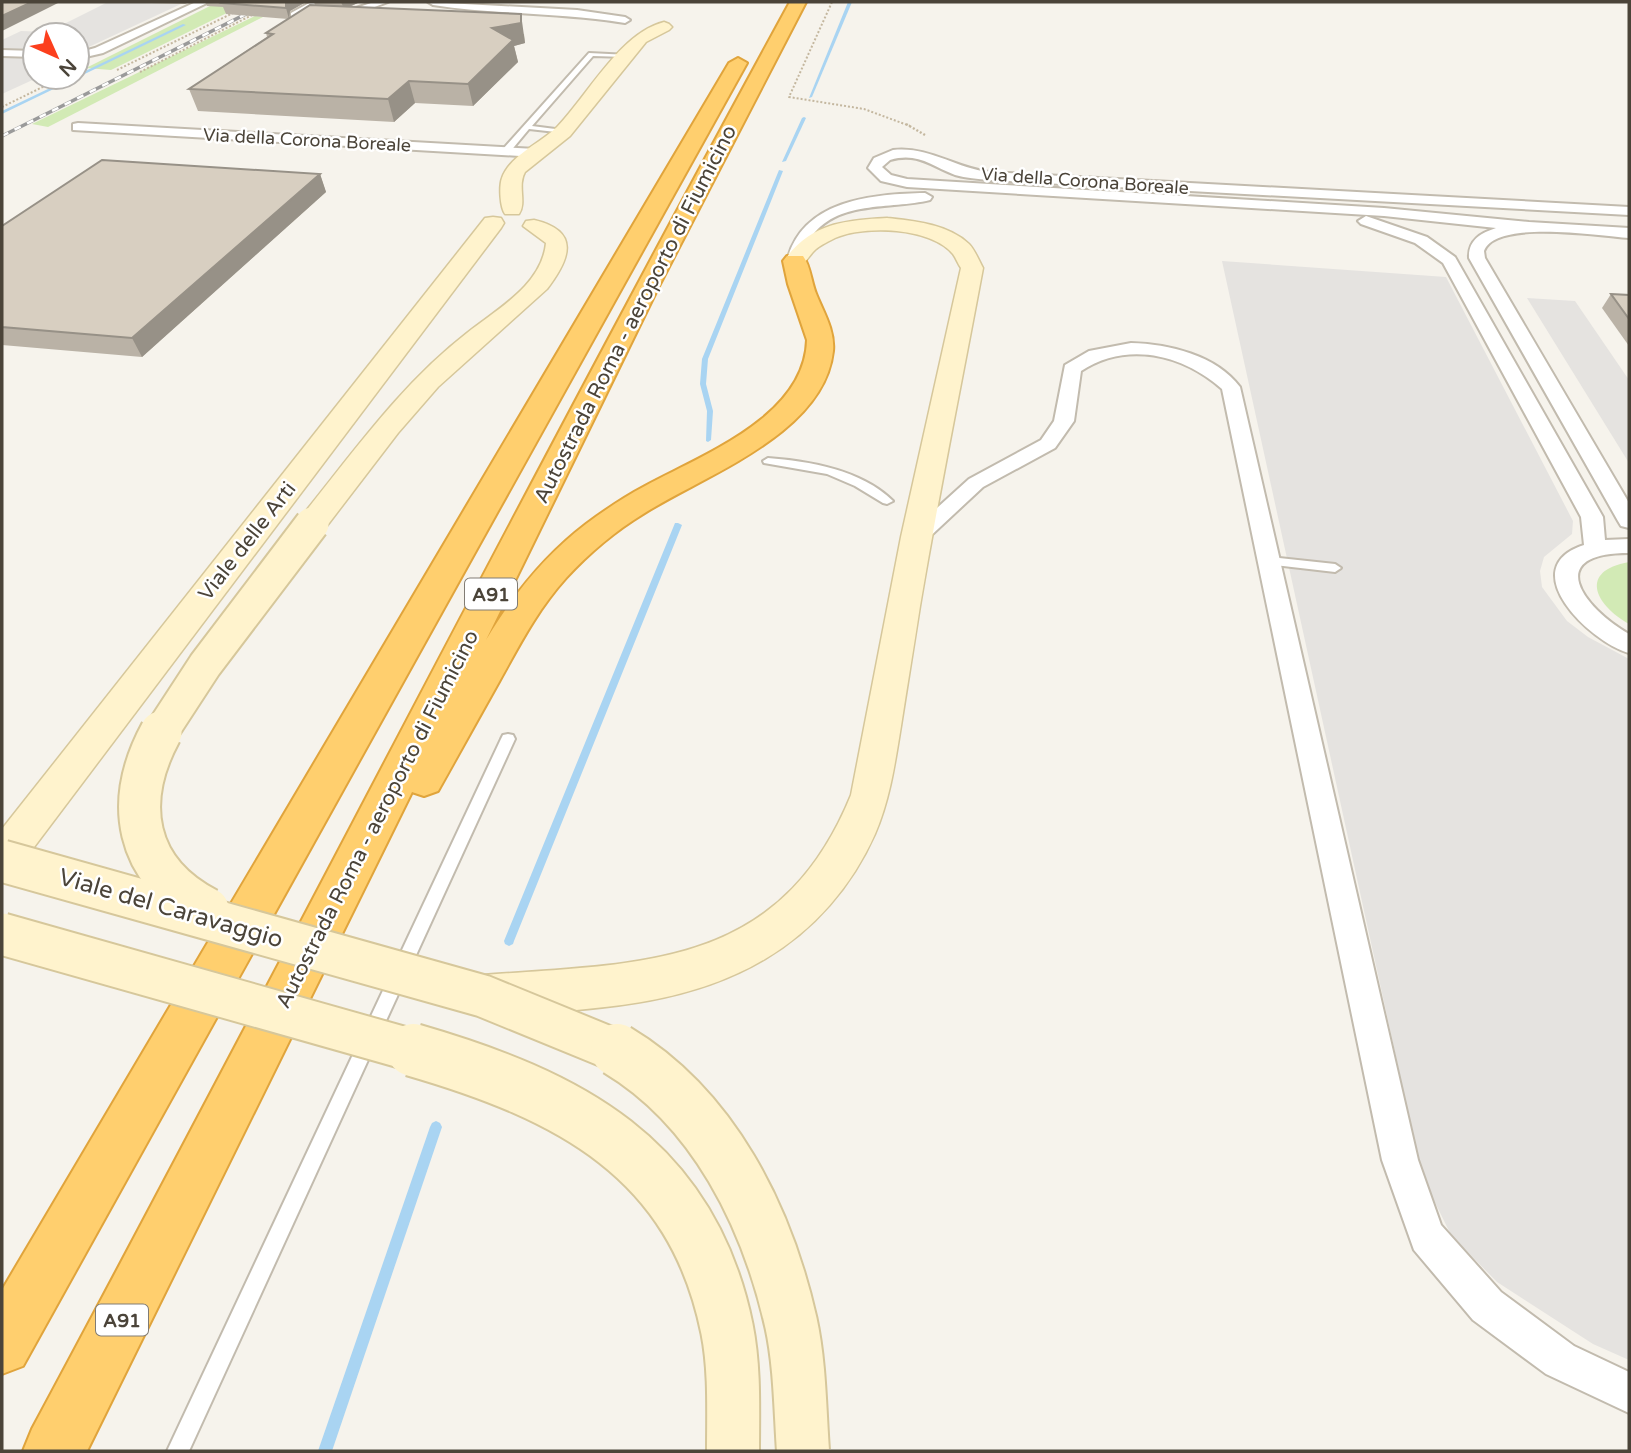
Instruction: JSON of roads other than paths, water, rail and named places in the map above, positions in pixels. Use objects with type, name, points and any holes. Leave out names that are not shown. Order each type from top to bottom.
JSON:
[{"type":"highway","name":"Autostrada Roma - aeroporto di Fiumicino","points":[[54,1451],[190,1189],[647,286],[798,2]]},
{"type":"highway","name":"Autostrada Roma - aeroporto di Fiumicino","points":[[2,1345],[746,48]]},
{"type":"highway","points":[[190,1189],[534,593],[574,550],[599,529],[653,494],[748,442],[780,418],[804,392],[817,365],[820,339],[815,320],[800,289],[795,261]]},
{"type":"street","points":[[91,53],[204,2]]},
{"type":"street","points":[[318,2],[295,15],[345,15],[380,2]]},
{"type":"street","points":[[433,2],[494,10],[593,15],[671,26]]},
{"type":"street","points":[[284,940],[199,905],[172,886],[152,862],[144,844],[140,801],[141,781],[150,755],[174,711],[208,662],[411,398],[446,363],[531,292],[549,272],[556,260],[557,243],[551,234],[534,226],[505,230],[503,216],[511,179],[521,164],[564,132],[626,55],[634,22]]},
{"type":"street","points":[[2,53],[21,54]]},
{"type":"street","name":"Via della Corona Boreale","points":[[78,127],[536,153]]},
{"type":"street","name":"Via della Corona Boreale","points":[[1529,227],[1384,212],[907,183],[886,178],[875,168],[880,160],[908,154],[930,157],[960,172],[989,176],[1629,211]]},
{"type":"street","name":"Via della Corona Boreale","points":[[795,261],[795,252],[803,235],[821,220],[861,204],[911,197],[959,197],[1629,233]]},
{"type":"street","name":"Viale delle Arti","points":[[2,860],[503,216]]},
{"type":"street","points":[[1350,217],[1421,240],[1449,260],[1592,517],[1595,547]]},
{"type":"street","points":[[483,996],[635,984],[660,980],[721,961],[765,936],[802,908],[839,864],[858,832],[870,794],[916,537],[969,281],[970,261],[961,248],[946,237],[915,227],[862,225],[827,234],[809,243],[795,261]]},
{"type":"street","points":[[1529,227],[1486,238],[1476,246],[1475,254],[1629,521]]},
{"type":"street","points":[[916,537],[976,483],[1048,444],[1064,421],[1072,369],[1094,356],[1122,349],[1153,350],[1189,358],[1216,372],[1231,387],[1400,1160],[1426,1237],[1487,1306],[1560,1360],[1629,1392]]},
{"type":"street","points":[[1629,546],[1595,547],[1576,555],[1566,569],[1567,586],[1577,605],[1597,624],[1629,643]]},
{"type":"street","name":"Viale del Caravaggio","points":[[2,860],[483,996],[615,1049],[642,1065],[685,1105],[726,1159],[765,1233],[777,1266],[795,1353],[803,1451]]},
{"type":"street","points":[[2,933],[460,1065],[550,1101],[620,1142],[661,1182],[680,1208],[697,1236],[711,1268],[723,1304],[731,1344],[735,1405],[733,1451]]},
{"type":"lane","points":[[506,151],[591,54],[626,55]]},
{"type":"lane","points":[[527,127],[564,132]]},
{"type":"lane","points":[[768,461],[829,471],[861,483],[887,500]]},
{"type":"lane","points":[[1269,561],[1335,568]]},
{"type":"lane","points":[[178,1451],[508,739]]},
{"type":"waterway","points":[[810,97],[850,2]]},
{"type":"waterway","points":[[91,70],[184,25]]},
{"type":"waterway","points":[[2,113],[47,91]]},
{"type":"waterway","points":[[784,161],[804,118]]},
{"type":"waterway","points":[[708,440],[710,411],[703,384],[705,359],[781,171]]},
{"type":"waterway","points":[[509,941],[678,525]]},
{"type":"waterway","points":[[325,1451],[436,1127]]},
{"type":"railway","points":[[2,136],[270,2]]}]
